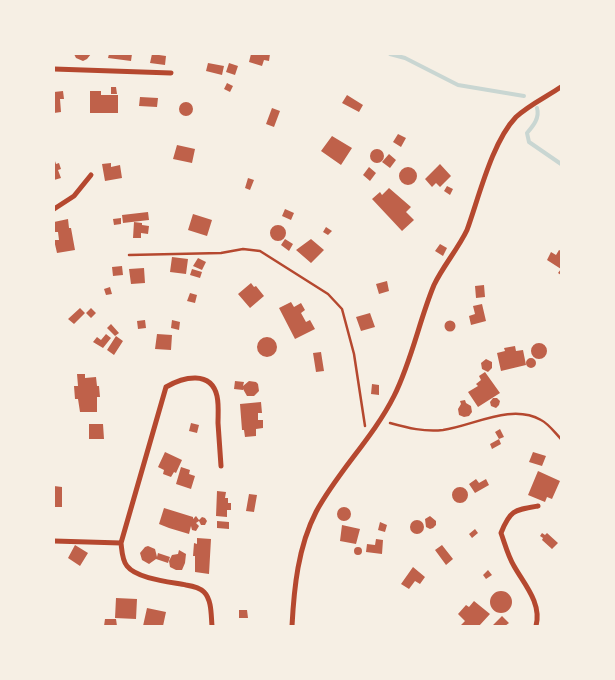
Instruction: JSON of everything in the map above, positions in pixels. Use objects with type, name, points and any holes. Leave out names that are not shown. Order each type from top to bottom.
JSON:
[{"type":"street","points":[[54,69],[171,74]]},
{"type":"street","points":[[292,626],[294,590],[299,565],[306,537],[316,513],[328,492],[381,420],[406,368],[435,282],[467,230],[500,140],[516,118],[528,107],[561,88]]},
{"type":"street","points":[[54,209],[74,196],[91,175]]},
{"type":"street","points":[[212,626],[210,602],[203,591],[193,586],[145,576],[127,566],[123,557],[121,543],[166,387],[191,378],[202,378],[209,383],[217,395],[221,466]]},
{"type":"street","points":[[536,626],[538,618],[532,592],[513,564],[501,533],[506,519],[514,510],[538,506]]},
{"type":"street","points":[[54,540],[121,543]]},
{"type":"path","points":[[129,255],[221,253],[243,249],[260,251],[328,294],[342,309],[354,354],[367,440]]},
{"type":"path","points":[[381,420],[417,430],[443,430],[508,415],[528,415],[542,420],[561,439]]},
{"type":"building","points":[[74,54],[91,54],[83,61],[76,58]]},
{"type":"building","points":[[109,54],[132,54],[131,61],[108,58]]},
{"type":"building","points":[[152,54],[166,56],[165,65],[150,63]]},
{"type":"building","points":[[251,54],[270,54],[269,61],[264,60],[262,66],[249,62]]},
{"type":"building","points":[[208,63],[224,66],[222,75],[206,71]]},
{"type":"building","points":[[229,63],[238,66],[235,75],[226,72]]},
{"type":"building","points":[[227,83],[233,86],[230,92],[224,89]]},
{"type":"building","points":[[111,87],[116,87],[117,94],[111,94]]},
{"type":"building","points":[[63,91],[64,99],[60,99],[61,112],[54,113],[54,92]]},
{"type":"building","points":[[90,91],[101,91],[101,95],[118,95],[118,113],[90,113]]},
{"type":"building","points":[[347,95],[363,105],[359,112],[342,103]]},
{"type":"building","points":[[140,97],[158,98],[157,107],[139,106]]},
{"type":"building","points":[[186,102],[191,104],[193,109],[191,114],[186,116],[181,114],[179,109],[181,104]]},
{"type":"building","points":[[272,108],[280,111],[274,127],[266,124]]},
{"type":"building","points":[[398,134],[406,138],[401,147],[393,142]]},
{"type":"building","points":[[332,136],[352,148],[341,165],[321,151]]},
{"type":"building","points":[[177,145],[195,149],[192,163],[173,159]]},
{"type":"building","points":[[377,149],[382,151],[384,156],[382,161],[377,163],[372,161],[370,156],[372,151]]},
{"type":"building","points":[[389,154],[396,160],[390,168],[382,162]]},
{"type":"building","points":[[54,158],[56,164],[59,163],[61,169],[58,170],[61,178],[54,180]]},
{"type":"building","points":[[111,163],[111,167],[120,165],[122,178],[105,181],[102,164]]},
{"type":"building","points":[[440,164],[451,176],[440,187],[436,183],[432,187],[425,179]]},
{"type":"building","points":[[369,167],[376,173],[370,181],[363,175]]},
{"type":"building","points":[[408,167],[414,170],[417,176],[414,182],[408,185],[402,182],[399,176],[402,170]]},
{"type":"building","points":[[248,178],[254,180],[250,190],[245,188]]},
{"type":"building","points":[[447,186],[453,189],[450,195],[444,191]]},
{"type":"building","points":[[389,188],[411,207],[406,212],[414,220],[402,231],[372,199],[380,192],[382,195]]},
{"type":"building","points":[[285,209],[294,213],[291,220],[282,216]]},
{"type":"building","points":[[148,212],[149,220],[123,223],[122,215]]},
{"type":"building","points":[[193,214],[212,220],[207,236],[188,230]]},
{"type":"building","points":[[121,218],[121,224],[114,225],[113,219]]},
{"type":"building","points":[[68,219],[75,250],[57,253],[54,240],[59,240],[58,232],[54,232],[54,222]]},
{"type":"building","points":[[134,222],[149,226],[148,234],[141,233],[141,238],[133,238]]},
{"type":"building","points":[[275,225],[281,225],[286,230],[284,239],[275,241],[270,236],[270,230]]},
{"type":"building","points":[[326,227],[332,231],[328,235],[323,232]]},
{"type":"building","points":[[285,239],[293,244],[289,251],[281,245]]},
{"type":"building","points":[[311,239],[324,250],[311,263],[296,250]]},
{"type":"building","points":[[440,244],[447,248],[443,256],[435,251]]},
{"type":"building","points":[[559,250],[561,251],[561,269],[547,260],[551,252],[556,255]]},
{"type":"building","points":[[172,257],[188,259],[186,274],[170,272]]},
{"type":"building","points":[[198,258],[206,262],[202,270],[193,266]]},
{"type":"building","points":[[122,266],[123,275],[113,276],[112,267]]},
{"type":"building","points":[[144,268],[145,283],[131,284],[129,269]]},
{"type":"building","points":[[192,269],[202,272],[200,278],[190,275]]},
{"type":"building","points":[[387,281],[389,291],[379,294],[376,284]]},
{"type":"building","points":[[251,283],[264,296],[250,308],[238,294]]},
{"type":"building","points":[[484,285],[485,297],[476,298],[475,286]]},
{"type":"building","points":[[110,287],[112,294],[106,295],[104,289]]},
{"type":"building","points":[[190,293],[197,295],[195,303],[187,301]]},
{"type":"building","points":[[291,302],[294,307],[301,303],[305,310],[301,313],[306,322],[310,320],[315,329],[295,339],[279,308]]},
{"type":"building","points":[[482,304],[486,321],[471,325],[469,316],[475,314],[473,306]]},
{"type":"building","points":[[80,308],[85,313],[74,324],[68,319]]},
{"type":"building","points":[[91,308],[96,313],[91,318],[86,313]]},
{"type":"building","points":[[370,313],[375,327],[361,331],[356,317]]},
{"type":"building","points":[[145,320],[146,328],[138,329],[137,321]]},
{"type":"building","points":[[172,320],[180,322],[179,330],[171,328]]},
{"type":"building","points":[[450,320],[456,326],[450,332],[444,326]]},
{"type":"building","points":[[111,324],[119,333],[115,336],[107,328]]},
{"type":"building","points":[[106,334],[111,338],[103,348],[93,342],[97,337],[101,340]]},
{"type":"building","points":[[157,334],[172,335],[171,350],[155,349]]},
{"type":"building","points":[[116,336],[123,341],[114,355],[107,350]]},
{"type":"building","points":[[267,337],[274,340],[277,347],[274,354],[267,357],[260,354],[257,347],[260,340]]},
{"type":"building","points":[[539,343],[545,345],[547,351],[545,357],[539,359],[533,357],[531,351],[533,345]]},
{"type":"building","points":[[515,346],[516,351],[523,350],[526,365],[501,371],[497,353],[505,351],[504,348]]},
{"type":"building","points":[[321,352],[324,371],[316,372],[313,353]]},
{"type":"building","points":[[531,358],[536,363],[531,368],[526,363]]},
{"type":"building","points":[[486,359],[492,362],[492,368],[488,372],[482,369],[481,363]]},
{"type":"building","points":[[485,372],[500,393],[478,407],[468,392],[478,386],[476,384],[481,380],[479,376]]},
{"type":"building","points":[[77,374],[85,374],[85,378],[96,377],[100,397],[97,397],[97,412],[80,412],[78,399],[75,399],[74,386],[78,386]]},
{"type":"building","points":[[235,381],[244,382],[243,386],[249,381],[256,382],[259,391],[254,396],[247,396],[243,389],[234,389]]},
{"type":"building","points":[[372,384],[379,385],[379,395],[371,394]]},
{"type":"building","points":[[493,398],[497,398],[500,401],[496,408],[491,406],[490,402]]},
{"type":"building","points":[[465,400],[471,406],[472,412],[469,416],[464,417],[459,415],[458,409],[461,404],[460,401]]},
{"type":"building","points":[[261,402],[262,413],[258,413],[258,420],[263,420],[263,428],[256,429],[256,436],[245,437],[244,430],[242,430],[240,404]]},
{"type":"building","points":[[191,423],[199,425],[197,433],[189,431]]},
{"type":"building","points":[[89,424],[103,424],[104,439],[89,439]]},
{"type":"building","points":[[500,429],[504,437],[499,439],[495,432]]},
{"type":"building","points":[[499,439],[501,444],[492,449],[490,444]]},
{"type":"building","points":[[165,452],[182,460],[176,473],[174,472],[171,477],[163,474],[164,470],[158,467]]},
{"type":"building","points":[[533,452],[546,456],[542,466],[529,462]]},
{"type":"building","points":[[181,467],[190,470],[189,474],[195,476],[191,489],[176,484]]},
{"type":"building","points":[[538,471],[560,481],[552,499],[547,497],[545,502],[528,495]]},
{"type":"building","points":[[476,479],[479,483],[486,479],[489,485],[475,493],[469,484]]},
{"type":"building","points":[[54,486],[62,487],[62,507],[54,507]]},
{"type":"building","points":[[460,487],[468,495],[460,503],[452,495]]},
{"type":"building","points":[[217,491],[226,492],[225,498],[228,498],[228,503],[231,503],[231,510],[227,510],[227,517],[216,516]]},
{"type":"building","points":[[249,494],[257,495],[254,512],[246,511]]},
{"type":"building","points":[[341,507],[347,507],[351,514],[347,521],[341,521],[337,517],[337,511]]},
{"type":"building","points":[[164,508],[193,517],[193,519],[196,516],[199,520],[202,517],[207,521],[205,525],[201,525],[199,521],[196,523],[199,526],[196,531],[192,530],[191,526],[189,534],[169,528],[159,524]]},
{"type":"building","points":[[430,516],[436,521],[436,525],[430,529],[426,527],[425,519]]},
{"type":"building","points":[[414,520],[420,520],[424,527],[420,534],[414,534],[410,530],[410,524]]},
{"type":"building","points":[[217,521],[229,522],[229,529],[217,528]]},
{"type":"building","points":[[380,522],[387,525],[385,532],[378,530]]},
{"type":"building","points":[[342,525],[360,529],[356,544],[340,541]]},
{"type":"building","points":[[475,529],[478,533],[472,538],[469,534]]},
{"type":"building","points":[[542,533],[545,535],[547,533],[558,543],[552,549],[542,540],[543,538],[540,536]]},
{"type":"building","points":[[197,538],[211,539],[209,574],[195,572],[195,556],[193,556],[194,543],[197,544]]},
{"type":"building","points":[[376,539],[383,540],[382,554],[366,552],[367,544],[375,545]]},
{"type":"building","points":[[75,545],[88,553],[80,566],[68,558]]},
{"type":"building","points":[[442,545],[453,559],[446,565],[435,550]]},
{"type":"building","points":[[148,546],[155,549],[157,557],[158,553],[170,557],[168,563],[156,559],[149,564],[142,560],[140,553]]},
{"type":"building","points":[[358,547],[362,551],[358,555],[354,551]]},
{"type":"building","points":[[179,550],[186,554],[185,563],[182,570],[176,570],[170,567],[169,561],[172,555],[178,554]]},
{"type":"building","points":[[413,567],[425,577],[420,584],[415,581],[409,589],[401,584]]},
{"type":"building","points":[[488,570],[492,575],[486,579],[483,575]]},
{"type":"building","points":[[501,591],[509,594],[512,602],[509,610],[501,613],[493,610],[490,602],[493,594]]},
{"type":"building","points":[[116,598],[137,599],[136,619],[115,618]]},
{"type":"building","points":[[474,601],[490,614],[479,626],[460,626],[465,621],[458,614],[466,605],[469,607]]},
{"type":"building","points":[[147,608],[166,612],[163,626],[143,626]]},
{"type":"building","points":[[239,610],[247,610],[248,618],[239,618]]},
{"type":"building","points":[[502,616],[509,623],[505,626],[492,626]]},
{"type":"building","points":[[105,619],[116,619],[117,626],[104,626]]},
{"type":"waterway","points":[[390,54],[405,58],[458,85],[524,96]]},
{"type":"waterway","points":[[537,108],[537,118],[527,133],[529,142],[561,164]]}]
